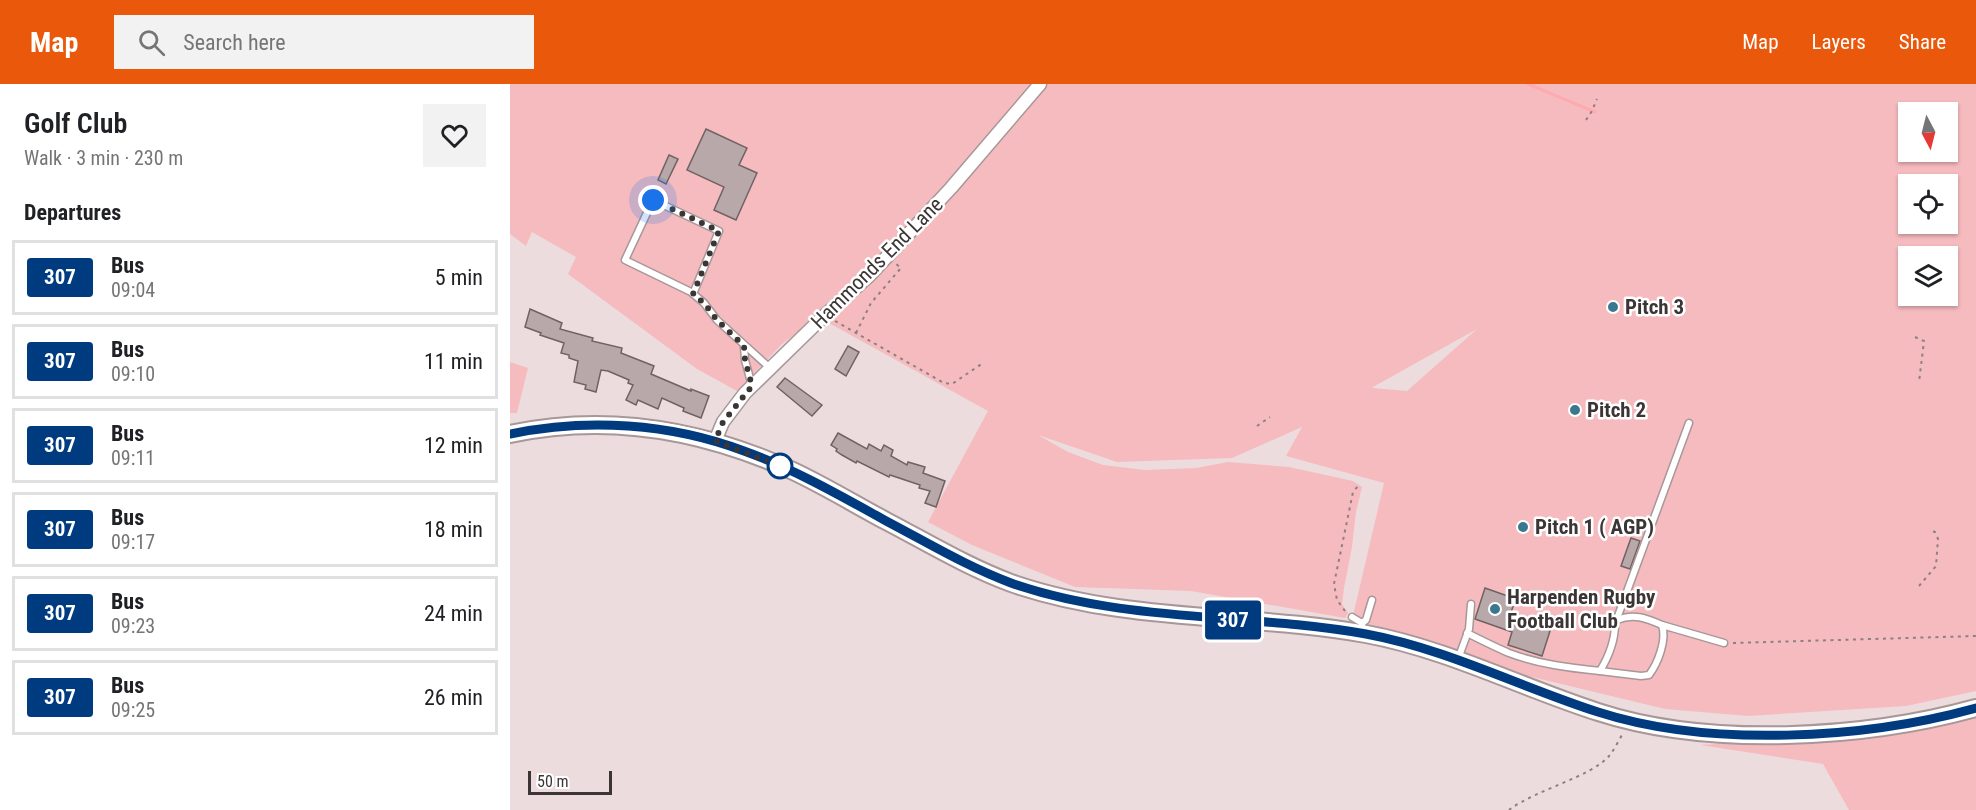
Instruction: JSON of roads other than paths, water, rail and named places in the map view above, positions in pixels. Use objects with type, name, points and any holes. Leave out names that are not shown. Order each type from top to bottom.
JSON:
[{"type":"main road","points":[[510,434],[565,426],[626,426],[669,430],[715,441],[794,472],[965,562],[1007,581],[1055,597],[1127,610],[1297,626],[1363,629],[1457,659],[1552,696],[1630,721],[1691,732],[1785,734],[1872,729],[1922,722],[1976,708]]},
{"type":"street","name":"Hammonds End Lane","points":[[715,441],[723,422],[752,386],[870,275],[951,188],[1040,84]]},
{"type":"lane","points":[[693,294],[719,231],[653,200],[625,260],[693,294],[744,346],[770,368]]},
{"type":"lane","points":[[744,346],[752,386]]},
{"type":"lane","points":[[1600,671],[1616,635],[1617,620],[1689,423]]},
{"type":"lane","points":[[1352,617],[1363,629],[1372,600]]},
{"type":"lane","points":[[1457,659],[1467,633],[1471,604]]},
{"type":"lane","points":[[1617,620],[1627,615],[1649,619],[1724,643]]},
{"type":"lane","points":[[1467,633],[1509,653],[1538,662],[1571,669],[1641,676],[1649,675],[1653,669],[1664,639],[1662,625]]},
{"type":"waterway","points":[[1528,84],[1595,112]]},
{"type":"place","name":"Pitch 3","points":[[1613,307]]},
{"type":"place","name":"Pitch 2","points":[[1575,410]]},
{"type":"place","name":"Pitch 1 ( AGP)","points":[[1523,527]]},
{"type":"place","name":"Harpenden Rugby Football Club","points":[[1495,609]]}]
